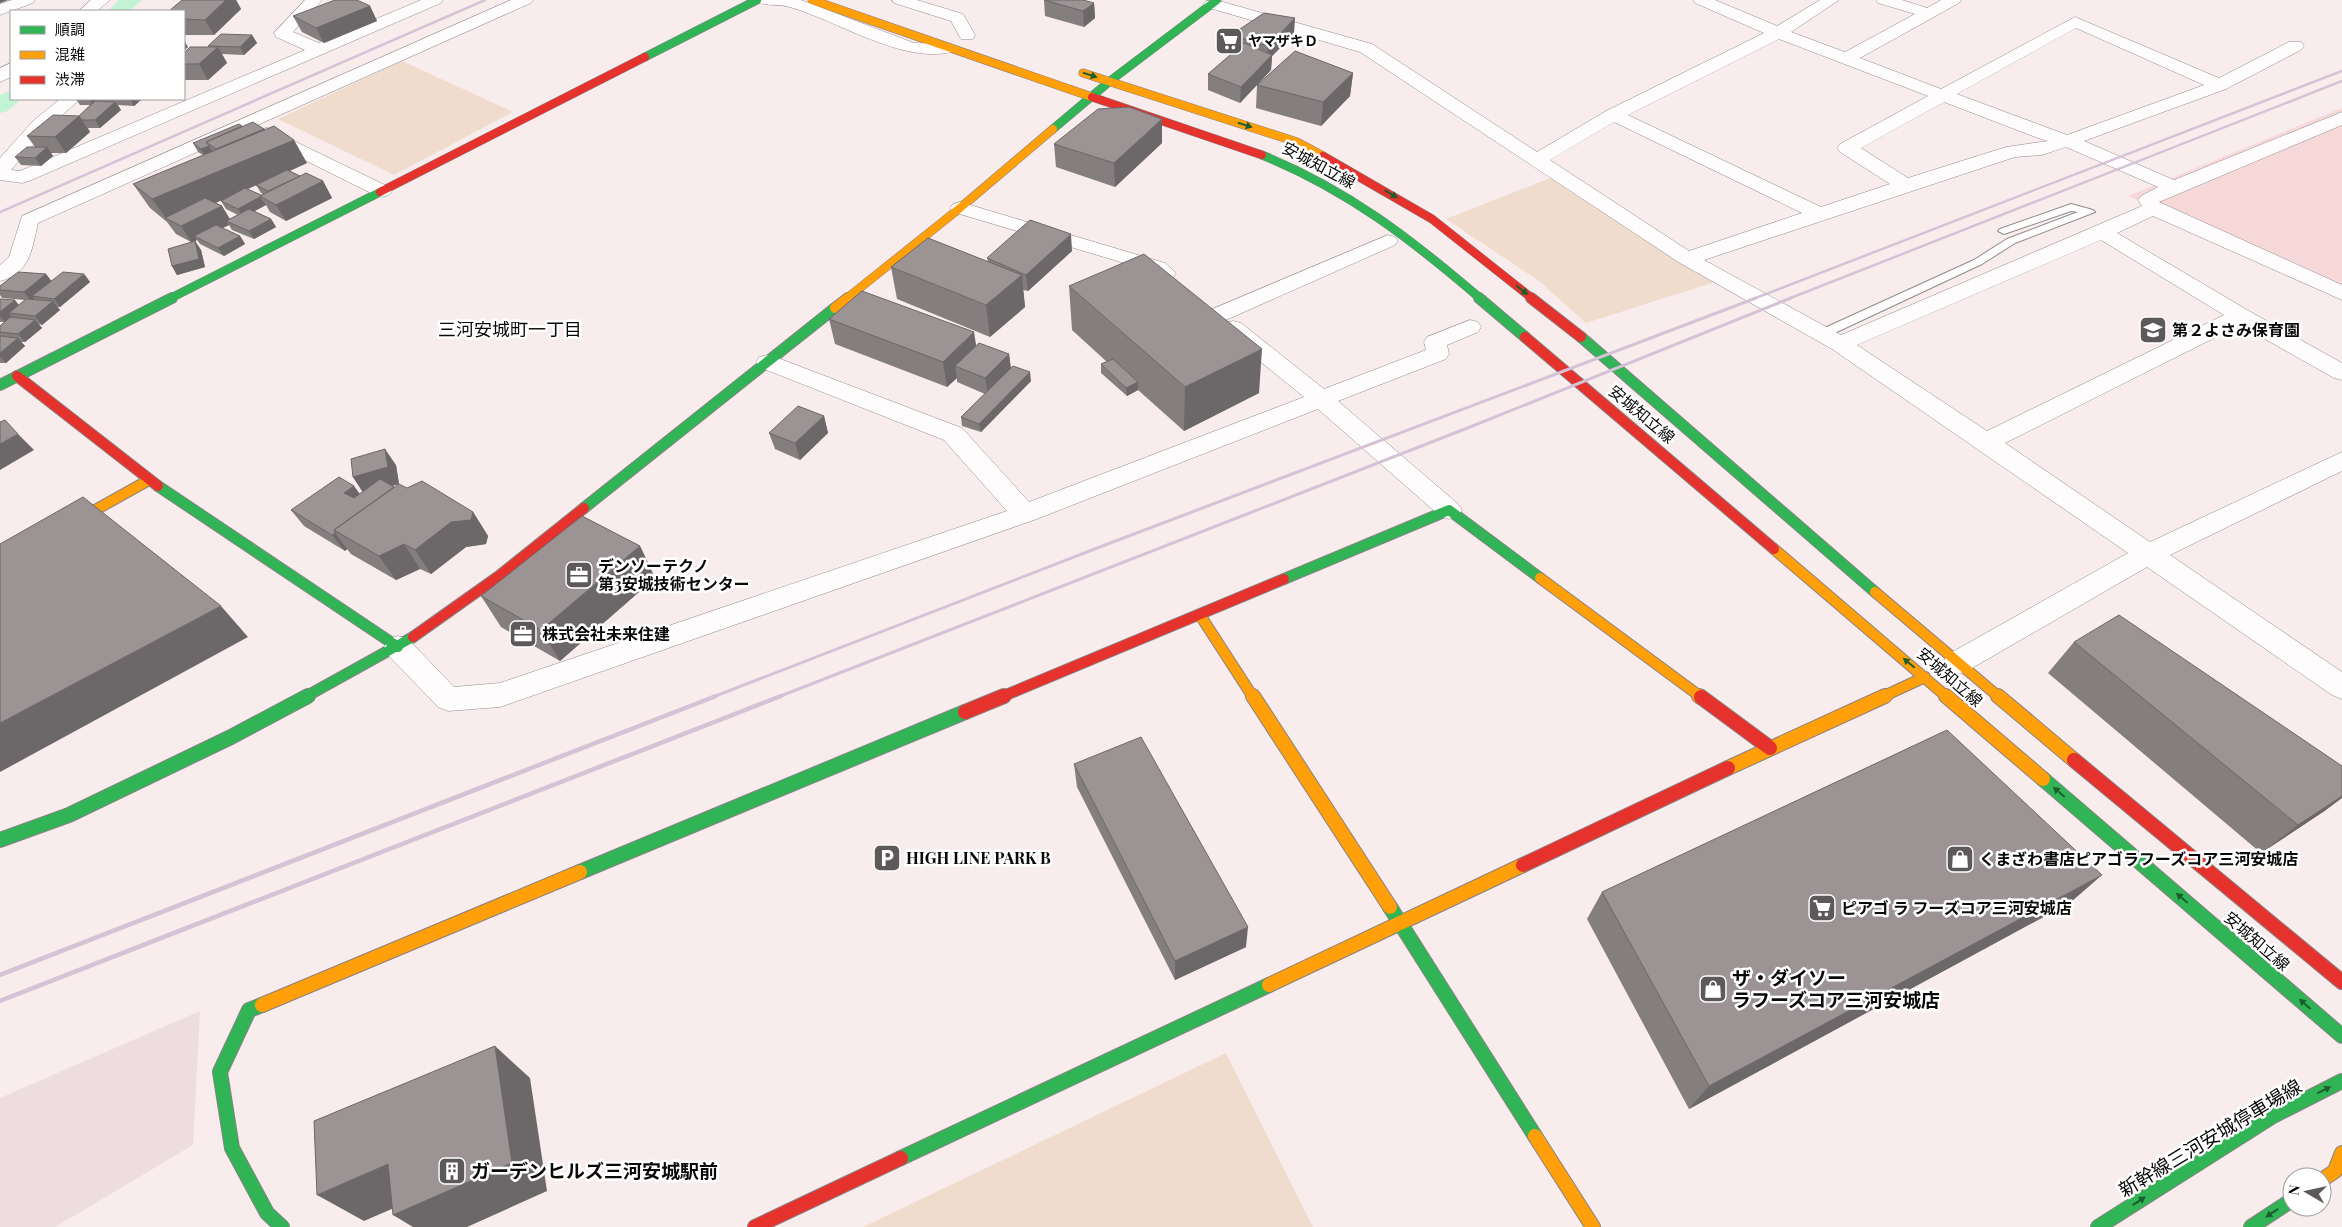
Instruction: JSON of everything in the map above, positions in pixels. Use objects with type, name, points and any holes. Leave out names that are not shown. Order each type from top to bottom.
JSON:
[{"type":"street","points":[[0,10],[27,0]]},
{"type":"street","points":[[88,10],[102,0]]},
{"type":"street","points":[[314,0],[282,33],[320,50]]},
{"type":"street","points":[[0,174],[22,177],[435,0]]},
{"type":"street","points":[[0,275],[19,260],[29,220],[524,0]]},
{"type":"street","points":[[0,384],[757,0]]},
{"type":"street","points":[[765,0],[791,2],[912,48],[946,48]]},
{"type":"street","name":"安城知立線","points":[[812,0],[946,48],[1093,96],[1277,160],[1339,192],[1405,235],[1925,677],[2342,1036]]},
{"type":"street","points":[[900,0],[957,18],[971,36]]},
{"type":"street","points":[[1702,0],[1778,33],[2065,140],[2174,187]]},
{"type":"street","points":[[1536,160],[1613,115],[1778,33],[1831,0]]},
{"type":"street","points":[[1884,0],[1928,13]]},
{"type":"street","points":[[1846,59],[1953,0]]},
{"type":"street","points":[[0,840],[69,815],[222,742],[398,647],[499,576],[960,208],[1110,81],[1215,2],[1366,48],[1687,259],[1831,339],[1986,442],[2342,687]]},
{"type":"street","points":[[1906,185],[1847,148],[2075,22],[2220,85]]},
{"type":"street","points":[[949,29],[971,36]]},
{"type":"street","points":[[1687,259],[1818,213],[2013,151],[2042,149],[2082,136],[2220,85],[2295,46]]},
{"type":"street","points":[[0,77],[10,69]]},
{"type":"street","name":"安城知立線","points":[[1074,70],[1297,142],[1366,179],[1432,219],[1566,323],[1958,663],[2342,982]]},
{"type":"street","points":[[0,170],[40,125],[70,100]]},
{"type":"street","points":[[1613,115],[1818,213]]},
{"type":"street","points":[[2342,118],[2174,187],[2148,200],[2152,208],[2342,293]]},
{"type":"street","points":[[245,123],[382,191]]},
{"type":"street","points":[[960,208],[1158,267],[1180,285]]},
{"type":"street","points":[[1831,339],[2102,232],[2152,208]]},
{"type":"street","points":[[2102,232],[2242,316],[2342,373]]},
{"type":"street","points":[[1388,241],[1210,310],[1322,400],[1449,510],[1770,748]]},
{"type":"street","points":[[1986,442],[2242,316]]},
{"type":"street","points":[[17,376],[149,480],[398,647],[448,698],[500,695],[1025,514],[1438,354],[1435,342],[1470,327]]},
{"type":"street","points":[[766,362],[953,434],[1025,514]]},
{"type":"street","points":[[1958,663],[2148,554],[2342,461]]},
{"type":"street","points":[[0,563],[149,480]]},
{"type":"street","points":[[282,1227],[267,1213],[232,1148],[220,1072],[249,1010],[1449,510]]},
{"type":"street","points":[[1200,615],[1400,922],[1593,1227]]},
{"type":"street","points":[[754,1227],[1770,748],[1925,677]]},
{"type":"street","name":"新幹線三河安城停車場線","points":[[2098,1227],[2273,1116],[2342,1081]]},
{"type":"street","points":[[2332,1173],[2335,1171],[2342,1153]]},
{"type":"street","points":[[2251,1227],[2282,1207]]},
{"type":"lane","points":[[1831,339],[1978,262],[2010,241],[2089,212],[2071,207],[2004,231]]},
{"type":"shaded area","points":[[402,61],[513,112],[394,175],[278,119]]},
{"type":"shaded area","points":[[2342,108],[2342,295],[2128,196]]},
{"type":"shaded area","points":[[1553,177],[1715,282],[1586,323],[1539,281],[1446,219]]},
{"type":"shaded area","points":[[200,1011],[193,1145],[55,1227],[0,1227],[0,1098]]},
{"type":"shaded area","points":[[1226,1053],[1313,1227],[863,1227]]},
{"type":"building","points":[[182,0],[226,0],[205,20],[185,19],[185,10],[170,10]]},
{"type":"building","points":[[335,0],[357,0],[370,6],[316,28],[293,16]]},
{"type":"building","points":[[1044,0],[1083,0],[1094,3],[1083,11]]},
{"type":"building","points":[[1264,13],[1295,18],[1268,46],[1231,35]]},
{"type":"building","points":[[221,34],[252,35],[240,47],[208,46]]},
{"type":"building","points":[[1244,43],[1272,55],[1241,87],[1208,74]]},
{"type":"building","points":[[190,47],[218,47],[199,64],[185,64],[185,52]]},
{"type":"building","points":[[1295,51],[1353,73],[1323,102],[1257,85]]},
{"type":"building","points":[[95,101],[115,102],[95,120],[82,120],[79,116]]},
{"type":"building","points":[[1129,107],[1162,119],[1114,163],[1054,144],[1098,109]]},
{"type":"building","points":[[53,115],[79,116],[55,137],[27,136]]},
{"type":"building","points":[[253,122],[264,129],[216,149],[206,142]]},
{"type":"building","points":[[239,124],[242,126],[206,142],[209,146],[201,149],[193,143]]},
{"type":"building","points":[[274,126],[294,140],[152,199],[133,184]]},
{"type":"building","points":[[27,147],[47,147],[35,158],[15,157]]},
{"type":"building","points":[[287,170],[300,176],[268,191],[256,185]]},
{"type":"building","points":[[306,173],[323,181],[276,205],[260,196]]},
{"type":"building","points":[[245,188],[261,195],[260,197],[238,209],[221,201]]},
{"type":"building","points":[[205,198],[222,206],[181,226],[165,218]]},
{"type":"building","points":[[249,209],[271,219],[249,231],[226,221]]},
{"type":"building","points":[[1030,220],[1071,234],[1026,275],[987,258]]},
{"type":"building","points":[[216,225],[240,236],[218,248],[194,236]]},
{"type":"building","points":[[928,238],[1022,275],[986,305],[891,267]]},
{"type":"building","points":[[195,241],[199,259],[172,266],[168,249]]},
{"type":"building","points":[[1144,254],[1262,349],[1185,387],[1069,286]]},
{"type":"building","points":[[18,272],[46,274],[24,292],[0,290],[0,286]]},
{"type":"building","points":[[63,272],[84,274],[54,299],[32,296]]},
{"type":"building","points":[[862,291],[974,332],[943,362],[829,319]]},
{"type":"building","points":[[0,299],[15,300],[0,312]]},
{"type":"building","points":[[26,299],[53,301],[35,316],[9,313]]},
{"type":"building","points":[[10,317],[35,320],[18,334],[0,332],[0,326]]},
{"type":"building","points":[[0,336],[18,338],[0,353]]},
{"type":"building","points":[[979,343],[1009,354],[985,378],[955,366]]},
{"type":"building","points":[[1113,359],[1138,382],[1126,388],[1101,364]]},
{"type":"building","points":[[1013,366],[1030,372],[979,424],[961,417]]},
{"type":"building","points":[[798,406],[824,416],[795,443],[769,433]]},
{"type":"building","points":[[5,420],[18,434],[0,444],[0,422]]},
{"type":"building","points":[[385,449],[388,467],[353,477],[351,459]]},
{"type":"building","points":[[339,477],[354,486],[344,493],[354,498],[380,479],[394,487],[334,530],[335,533],[332,535],[291,510]]},
{"type":"building","points":[[422,481],[473,512],[471,520],[451,522],[415,550],[404,544],[379,556],[334,530],[399,484],[407,488]]},
{"type":"building","points":[[83,497],[221,606],[0,723],[0,544]]},
{"type":"building","points":[[582,516],[640,546],[541,630],[481,596]]},
{"type":"building","points":[[2119,615],[2342,766],[2342,796],[2298,825],[2074,642]]},
{"type":"building","points":[[1947,730],[2102,875],[1709,1086],[1602,892]]},
{"type":"building","points":[[1141,737],[1248,927],[1175,961],[1074,764]]},
{"type":"building","points":[[495,1046],[512,1163],[393,1215],[388,1164],[317,1195],[314,1121]]},
{"type":"waterway","points":[[119,10],[132,0]]},
{"type":"waterway","points":[[0,106],[10,98]]},
{"type":"railway","points":[[0,212],[485,0]]},
{"type":"railway","points":[[1753,299],[2342,71]]},
{"type":"railway","points":[[1788,299],[2342,81]]},
{"type":"railway","points":[[713,697],[1105,545],[1756,298]]},
{"type":"railway","points":[[778,697],[1470,427],[1791,298]]},
{"type":"railway","points":[[0,975],[716,696]]},
{"type":"railway","points":[[0,1001],[781,696]]},
{"type":"traffic: fast","points":[[645,57],[757,0]]},
{"type":"traffic: fast","points":[[1053,129],[1110,81],[1217,0]]},
{"type":"traffic: fast","points":[[1262,155],[1299,170],[1334,188],[1368,210],[1433,259],[1525,337]]},
{"type":"traffic: fast","points":[[0,385],[380,192]]},
{"type":"traffic: fast","points":[[584,508],[835,308]]},
{"type":"traffic: fast","points":[[1581,337],[1875,592]]},
{"type":"traffic: fast","points":[[158,486],[398,647]]},
{"type":"traffic: fast","points":[[1284,579],[1449,510],[1540,578]]},
{"type":"traffic: fast","points":[[0,840],[69,815],[231,737],[398,647],[413,637]]},
{"type":"traffic: fast","points":[[580,872],[965,712]]},
{"type":"traffic: fast","points":[[2043,779],[2342,1036]]},
{"type":"traffic: fast","points":[[1390,907],[1535,1136]]},
{"type":"traffic: fast","points":[[901,1158],[1269,985]]},
{"type":"traffic: fast","points":[[262,1005],[249,1010],[220,1072],[232,1148],[267,1213],[282,1227]]},
{"type":"traffic: fast","points":[[2098,1227],[2273,1116],[2342,1081]]},
{"type":"traffic: fast","points":[[2251,1227],[2282,1207]]},
{"type":"traffic: slow","points":[[812,0],[1092,97]]},
{"type":"traffic: slow","points":[[1083,73],[1297,142],[1323,156]]},
{"type":"traffic: slow","points":[[835,308],[960,208],[1053,129]]},
{"type":"traffic: slow","points":[[0,563],[149,480]]},
{"type":"traffic: slow","points":[[1774,549],[2043,779]]},
{"type":"traffic: slow","points":[[1540,578],[1701,697]]},
{"type":"traffic: slow","points":[[1875,592],[2074,760]]},
{"type":"traffic: slow","points":[[1200,615],[1390,907]]},
{"type":"traffic: slow","points":[[1728,768],[1925,677]]},
{"type":"traffic: slow","points":[[1269,985],[1523,865]]},
{"type":"traffic: slow","points":[[262,1005],[580,872]]},
{"type":"traffic: slow","points":[[1535,1136],[1593,1227]]},
{"type":"traffic: slow","points":[[2332,1173],[2335,1171],[2342,1153]]},
{"type":"traffic: jam","points":[[380,192],[645,57]]},
{"type":"traffic: jam","points":[[1092,97],[1262,155]]},
{"type":"traffic: jam","points":[[1323,156],[1432,219],[1581,337]]},
{"type":"traffic: jam","points":[[1525,337],[1774,549]]},
{"type":"traffic: jam","points":[[17,376],[158,486]]},
{"type":"traffic: jam","points":[[413,637],[499,576],[584,508]]},
{"type":"traffic: jam","points":[[965,712],[1284,579]]},
{"type":"traffic: jam","points":[[1701,697],[1770,748]]},
{"type":"traffic: jam","points":[[2074,760],[2342,982]]},
{"type":"traffic: jam","points":[[1523,865],[1728,768]]},
{"type":"traffic: jam","points":[[755,1227],[901,1158]]},
{"type":"place","name":"ヤマザキＤ","points":[[1229,41]]},
{"type":"place","name":"第２よさみ保育園","points":[[2153,330]]},
{"type":"place","name":"デンソーテクノ 第3安城技術センター","points":[[579,575]]},
{"type":"place","name":"株式会社未来住建","points":[[523,634]]},
{"type":"place","name":"HIGH LINE PARK B","points":[[887,858]]},
{"type":"place","name":"くまざわ書店ピアゴラフーズコア三河安城店","points":[[1960,859]]},
{"type":"place","name":"ピアゴ ラ フーズコア三河安城店","points":[[1822,908]]},
{"type":"place","name":"ザ・ダイソー ラフーズコア三河安城店","points":[[1713,989]]},
{"type":"place","name":"ガーデンヒルズ三河安城駅前","points":[[452,1171]]},
{"type":"district","name":"三河安城町一丁目","points":[[510,330]]}]
